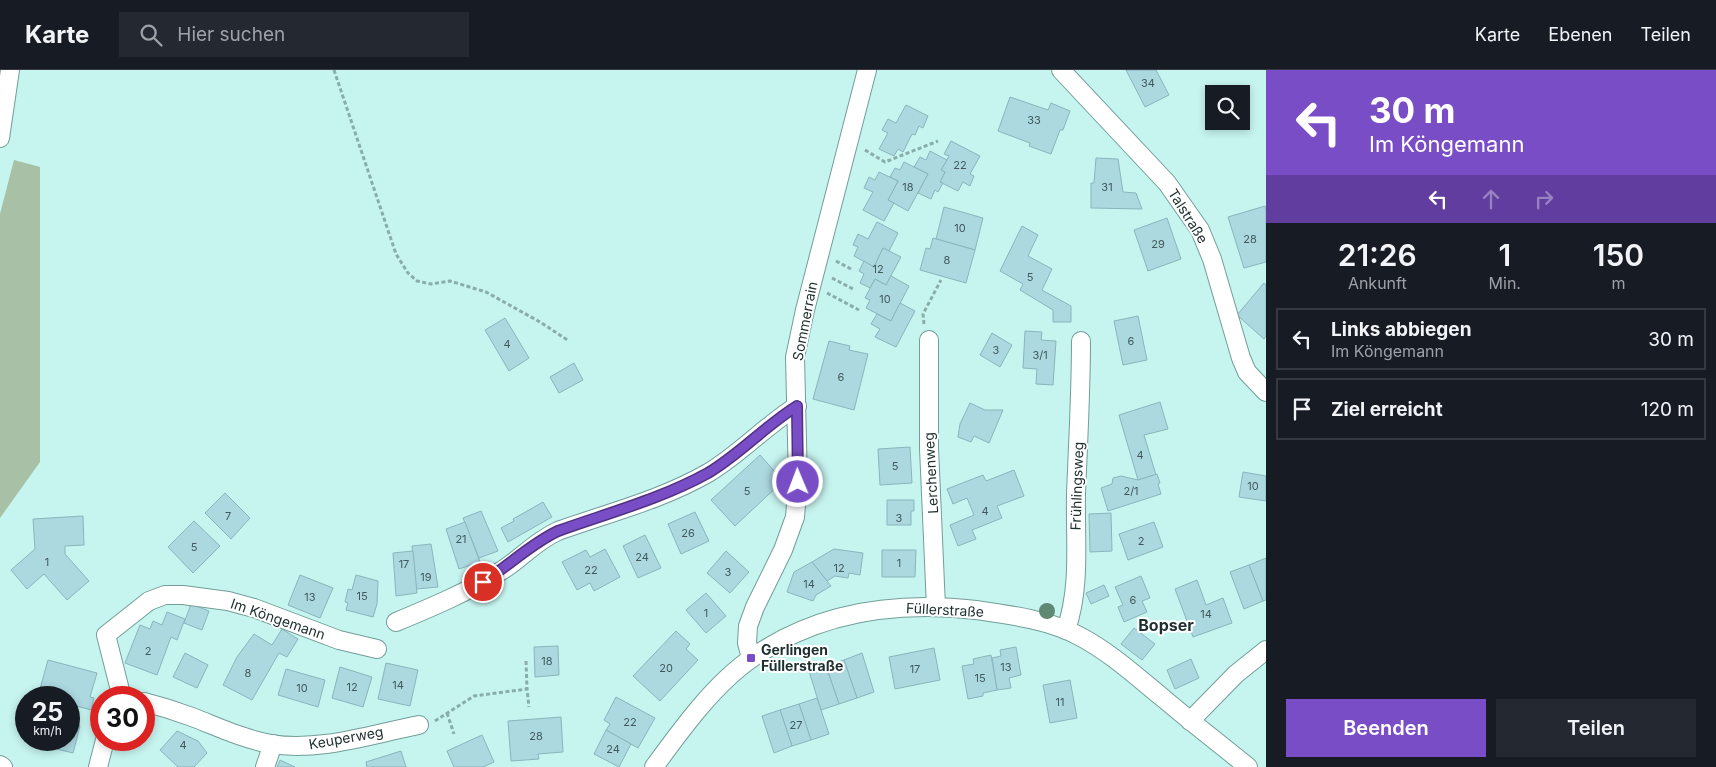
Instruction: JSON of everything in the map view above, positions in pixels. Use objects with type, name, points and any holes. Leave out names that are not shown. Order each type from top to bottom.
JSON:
[{"type":"street","points":[[0,138],[10,70]]},
{"type":"street","name":"Sommerrain","points":[[751,658],[747,644],[748,626],[762,592],[784,550],[795,518],[798,482],[795,356],[868,70]]},
{"type":"street","name":"Talstraße","points":[[1061,70],[1168,183],[1191,214],[1212,259],[1240,358],[1247,372],[1266,392]]},
{"type":"street","name":"Lerchenweg","points":[[929,340],[929,448],[936,607]]},
{"type":"street","name":"Frühlingsweg","points":[[1066,630],[1075,601],[1080,341]]},
{"type":"street","points":[[396,622],[483,582],[504,569],[545,537],[651,499],[708,473],[797,406]]},
{"type":"street","name":"Im Köngemann","points":[[119,686],[106,636],[149,601],[165,595],[204,597],[254,608],[339,640],[377,649]]},
{"type":"street","name":"Füllerstraße","points":[[654,767],[691,718],[718,688],[751,658],[776,643],[847,615],[888,608],[936,607],[1026,618],[1066,630],[1089,642],[1121,664],[1190,722],[1248,767]]},
{"type":"street","points":[[1190,722],[1220,690],[1266,650]]},
{"type":"street","name":"Keuperweg","points":[[155,705],[190,716],[244,737],[273,744],[302,746],[325,744],[419,725]]},
{"type":"street","points":[[265,767],[273,744]]},
{"type":"street","points":[[98,767],[102,751]]},
{"type":"path","points":[[334,70],[393,246],[408,273],[417,281],[431,284],[450,281],[486,292],[540,322],[569,341]]},
{"type":"path","points":[[849,141],[886,162],[938,141]]},
{"type":"path","points":[[814,277],[855,290]]},
{"type":"path","points":[[814,277],[859,310]]},
{"type":"path","points":[[526,661],[527,690]]},
{"type":"path","points":[[447,713],[454,734]]},
{"type":"green space","points":[[14,160],[40,167],[40,462],[0,518],[0,214]]},
{"type":"building","points":[[1126,70],[1156,70],[1169,95],[1145,107]]},
{"type":"building","points":[[1010,97],[1048,110],[1051,103],[1070,111],[1051,154],[1029,146],[1030,143],[998,131]]},
{"type":"building","points":[[906,105],[928,116],[923,128],[919,126],[915,135],[912,134],[903,152],[898,149],[894,156],[879,149],[888,133],[882,130],[888,119],[896,123]]},
{"type":"building","points":[[951,141],[980,156],[970,174],[974,176],[970,186],[963,182],[958,191],[940,182],[945,172],[941,170],[949,156],[944,154]]},
{"type":"building","points":[[930,151],[947,160],[941,170],[945,172],[940,182],[943,183],[938,192],[935,190],[931,199],[918,193],[928,174],[914,167],[920,157],[926,160]]},
{"type":"building","points":[[1096,158],[1118,159],[1123,192],[1136,193],[1142,209],[1091,208],[1091,183],[1094,183]]},
{"type":"building","points":[[904,162],[928,174],[908,211],[888,200],[898,181],[890,177],[895,168],[900,170]]},
{"type":"building","points":[[879,172],[898,181],[888,200],[894,203],[884,221],[863,210],[873,192],[864,188],[869,177],[875,180]]},
{"type":"building","points":[[1265,206],[1266,262],[1244,268],[1228,217]]},
{"type":"building","points":[[944,207],[983,218],[975,250],[936,239]]},
{"type":"building","points":[[1167,218],[1181,259],[1148,271],[1134,230]]},
{"type":"building","points":[[877,222],[898,233],[889,251],[883,248],[874,267],[854,256],[858,247],[853,245],[858,234],[868,239]]},
{"type":"building","points":[[1022,226],[1038,235],[1028,256],[1052,269],[1042,290],[1071,306],[1071,322],[1053,322],[1053,310],[1020,290],[1023,284],[1000,271]]},
{"type":"building","points":[[933,238],[975,250],[966,283],[920,270],[926,248],[930,249]]},
{"type":"building","points":[[883,248],[901,257],[886,285],[875,279],[870,288],[860,283],[864,274],[859,271],[864,261],[874,267]]},
{"type":"building","points":[[891,276],[909,286],[891,321],[866,308],[870,300],[865,298],[875,279],[886,285]]},
{"type":"building","points":[[1264,283],[1266,285],[1266,336],[1264,339],[1237,315]]},
{"type":"building","points":[[900,303],[915,311],[896,347],[875,337],[880,329],[871,324],[877,314],[891,321]]},
{"type":"building","points":[[1138,316],[1147,360],[1123,365],[1114,321]]},
{"type":"building","points":[[505,318],[529,358],[509,371],[485,330]]},
{"type":"building","points":[[1025,331],[1042,332],[1041,340],[1056,341],[1053,385],[1036,384],[1037,369],[1023,368]]},
{"type":"building","points":[[992,333],[1012,345],[1000,367],[980,355]]},
{"type":"building","points":[[829,341],[850,346],[849,350],[868,354],[854,410],[813,399]]},
{"type":"building","points":[[574,363],[583,380],[559,393],[550,377]]},
{"type":"building","points":[[1160,402],[1168,429],[1144,435],[1156,475],[1138,480],[1119,415]]},
{"type":"building","points":[[970,403],[985,410],[1003,410],[989,443],[974,436],[971,442],[958,437],[960,424]]},
{"type":"building","points":[[910,447],[912,483],[880,485],[878,449]]},
{"type":"building","points":[[760,455],[783,481],[735,526],[711,500]]},
{"type":"building","points":[[1014,470],[1024,496],[997,506],[1002,518],[972,530],[976,539],[958,546],[950,525],[974,515],[967,498],[953,504],[947,489],[983,475],[986,481]]},
{"type":"building","points":[[1243,472],[1266,476],[1266,501],[1239,497]]},
{"type":"building","points":[[1157,474],[1161,494],[1108,511],[1101,488],[1112,484],[1113,478],[1121,476],[1138,480]]},
{"type":"building","points":[[225,493],[250,518],[231,539],[205,513]]},
{"type":"building","points":[[887,500],[914,500],[914,511],[911,511],[911,525],[887,525]]},
{"type":"building","points":[[543,502],[552,517],[508,542],[501,528]]},
{"type":"building","points":[[481,511],[498,551],[479,558],[463,518]]},
{"type":"building","points":[[695,512],[709,541],[681,554],[668,524]]},
{"type":"building","points":[[1111,513],[1112,551],[1090,552],[1089,514]]},
{"type":"building","points":[[83,516],[84,545],[65,546],[65,554],[89,581],[67,600],[44,574],[27,589],[11,570],[35,549],[33,519]]},
{"type":"building","points":[[194,521],[220,546],[193,573],[168,547]]},
{"type":"building","points":[[465,522],[480,562],[459,569],[446,529]]},
{"type":"building","points":[[1154,522],[1163,547],[1128,560],[1119,534]]},
{"type":"building","points":[[645,535],[661,568],[638,578],[623,546]]},
{"type":"building","points":[[431,544],[438,587],[416,589],[412,546]]},
{"type":"building","points":[[605,549],[620,577],[594,591],[590,583],[577,590],[562,562],[586,550],[590,557]]},
{"type":"building","points":[[834,549],[863,553],[860,575],[849,573],[848,578],[835,576],[827,581],[812,562]]},
{"type":"building","points":[[882,550],[916,550],[915,577],[882,577]]},
{"type":"building","points":[[413,551],[417,593],[396,596],[393,553]]},
{"type":"building","points":[[726,551],[749,572],[730,593],[707,573]]},
{"type":"building","points":[[1266,558],[1266,600],[1263,601],[1249,565]]},
{"type":"building","points":[[812,562],[831,586],[816,595],[813,601],[787,592],[794,572]]},
{"type":"building","points":[[1249,565],[1263,601],[1244,609],[1230,572]]},
{"type":"building","points":[[300,575],[333,588],[320,618],[288,605]]},
{"type":"building","points":[[356,575],[378,581],[377,604],[373,617],[346,610],[348,603],[345,602],[348,589],[352,590]]},
{"type":"building","points":[[1141,576],[1150,598],[1142,601],[1147,612],[1124,622],[1118,607],[1123,605],[1115,587]]},
{"type":"building","points":[[1197,580],[1206,605],[1223,598],[1232,623],[1193,637],[1175,589]]},
{"type":"building","points":[[1104,585],[1109,596],[1091,604],[1086,593]]},
{"type":"building","points":[[706,593],[726,616],[706,633],[686,610]]},
{"type":"building","points":[[191,604],[209,611],[202,630],[184,623]]},
{"type":"building","points":[[167,612],[185,619],[177,640],[171,637],[157,675],[125,663],[140,625],[150,629],[153,621],[162,625]]},
{"type":"building","points":[[1134,628],[1155,644],[1142,660],[1121,644]]},
{"type":"building","points":[[282,629],[298,639],[287,657],[279,653],[252,700],[223,685],[237,657],[254,634],[272,645]]},
{"type":"building","points":[[676,631],[690,644],[686,649],[698,660],[660,701],[633,676]]},
{"type":"building","points":[[558,646],[559,675],[535,677],[534,647]]},
{"type":"building","points":[[1016,647],[1021,675],[1009,678],[1011,688],[997,690],[992,658],[1001,656],[1000,650]]},
{"type":"building","points":[[934,648],[940,680],[895,689],[889,657]]},
{"type":"building","points":[[185,653],[208,665],[197,688],[173,677]]},
{"type":"building","points":[[862,653],[874,692],[857,698],[844,660]]},
{"type":"building","points":[[991,655],[997,690],[983,693],[983,696],[968,699],[962,666],[974,664],[973,659]]},
{"type":"building","points":[[1191,659],[1199,678],[1175,689],[1167,670]]},
{"type":"building","points":[[48,660],[97,673],[93,686],[90,686],[90,710],[80,707],[80,686],[41,686]]},
{"type":"building","points":[[844,660],[857,698],[839,704],[826,666]]},
{"type":"building","points":[[386,663],[418,670],[410,706],[378,699]]},
{"type":"building","points":[[826,666],[839,704],[821,710],[809,671]]},
{"type":"building","points":[[340,667],[372,677],[363,707],[332,698]]},
{"type":"building","points":[[286,669],[325,680],[318,707],[278,695]]},
{"type":"building","points":[[1070,680],[1077,718],[1050,723],[1043,685]]},
{"type":"building","points":[[616,697],[655,718],[638,748],[606,730],[610,724],[604,720]]},
{"type":"building","points":[[817,698],[829,734],[811,740],[799,704]]},
{"type":"building","points":[[799,704],[811,740],[792,746],[780,710]]},
{"type":"building","points":[[780,710],[792,746],[774,753],[762,716]]},
{"type":"building","points":[[561,717],[563,752],[538,754],[539,759],[511,761],[508,721]]},
{"type":"building","points":[[606,730],[631,744],[619,767],[594,754]]},
{"type":"building","points":[[177,731],[198,741],[207,753],[194,767],[178,767],[160,750]]},
{"type":"building","points":[[482,735],[494,762],[483,767],[454,767],[447,751]]},
{"type":"building","points":[[401,751],[406,767],[367,767],[366,762]]},
{"type":"building","points":[[280,760],[295,767],[277,767]]},
{"type":"place","name":"Gerlingen Füllerstraße","points":[[751,658]]},
{"type":"district","name":"Bopser","points":[[1166,625]]},
{"type":"route","points":[[483,582],[504,569],[545,537],[651,499],[708,473],[744,447],[782,415],[797,406],[798,482]]}]
